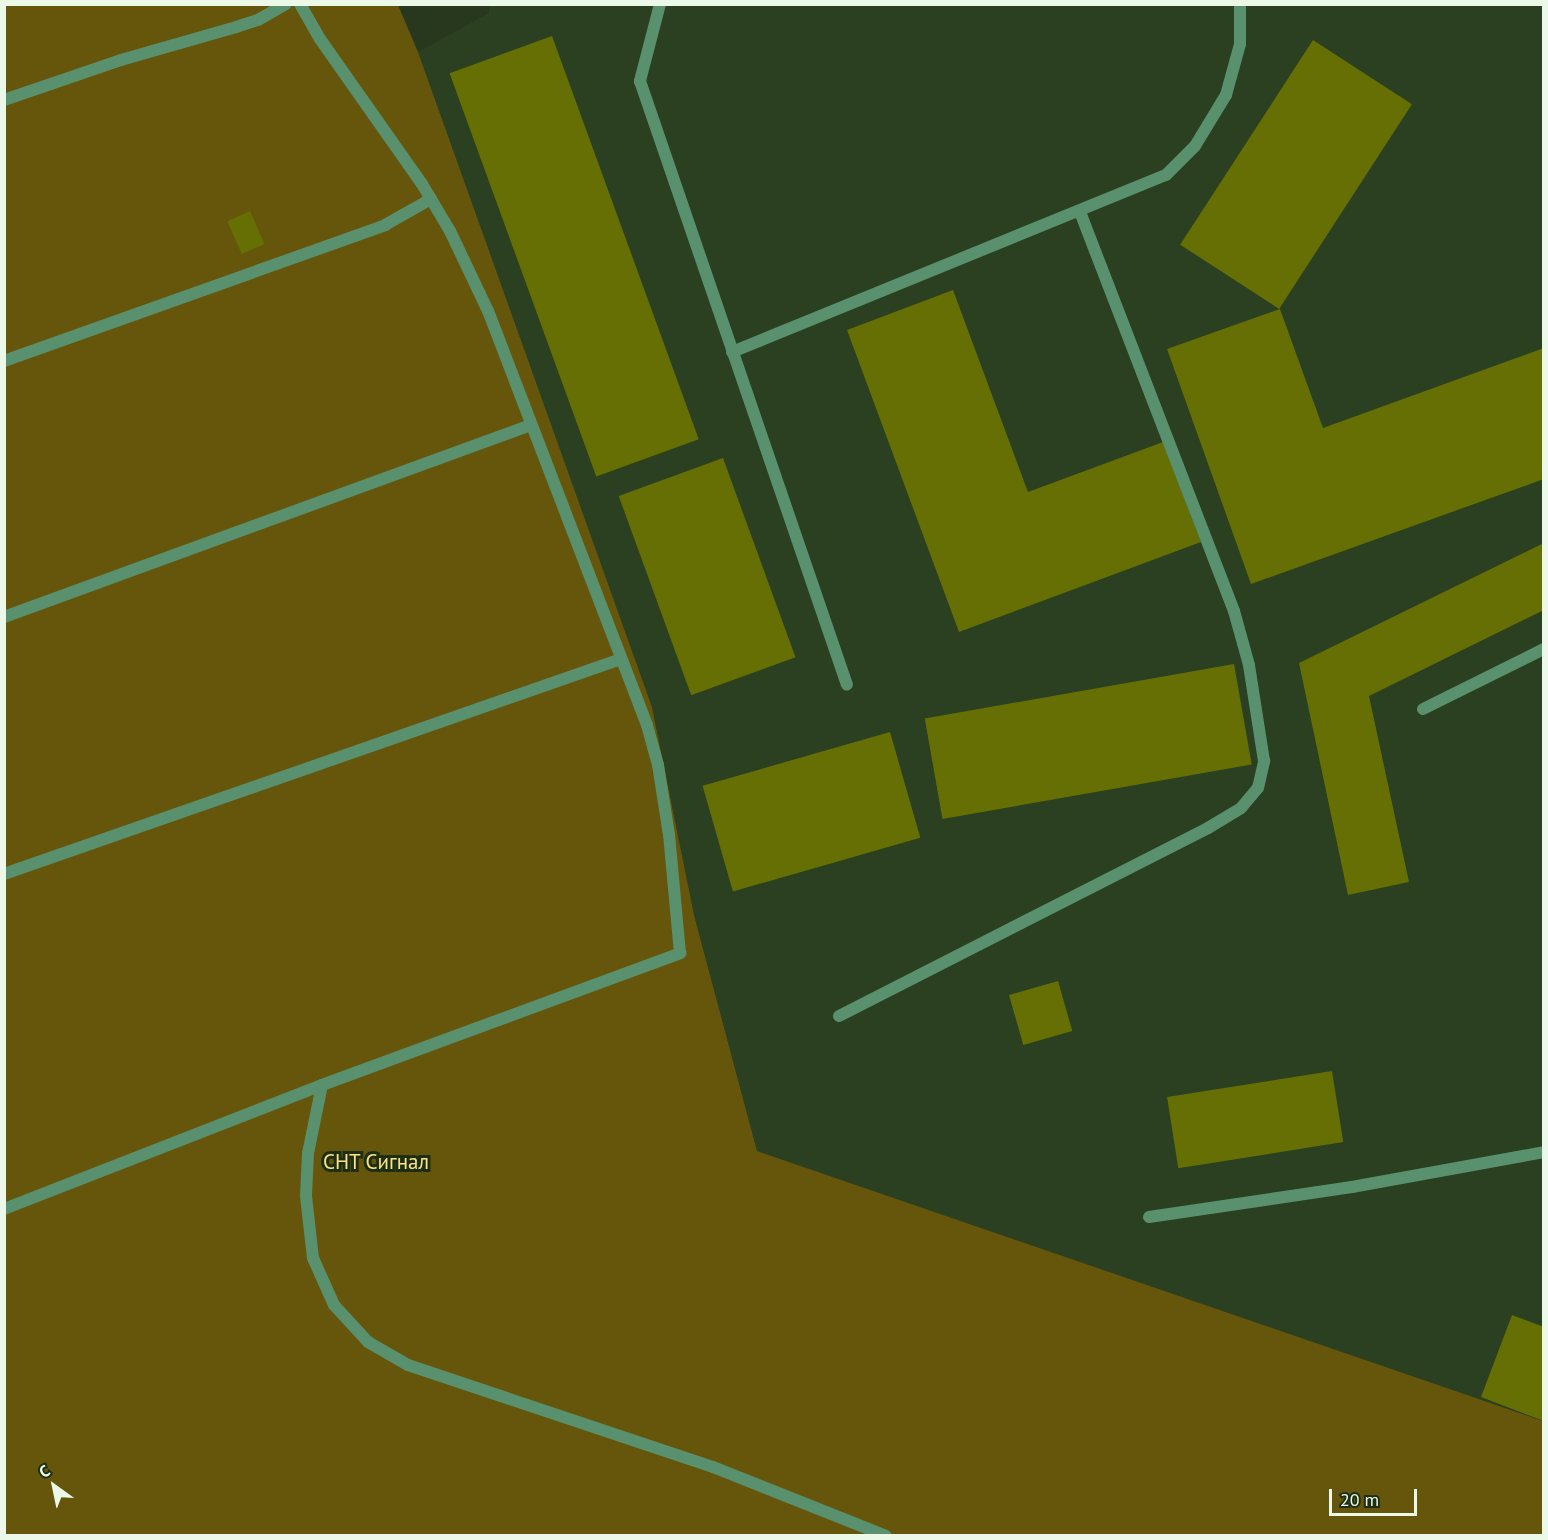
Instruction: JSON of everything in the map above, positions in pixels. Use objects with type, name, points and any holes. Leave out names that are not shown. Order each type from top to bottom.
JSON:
[{"type":"lane","points":[[4,100],[122,60],[258,20],[286,4]]},
{"type":"lane","points":[[4,1209],[322,1085],[680,954],[669,835],[658,765],[647,725],[471,271],[431,199],[320,39],[300,4]]},
{"type":"lane","points":[[660,4],[639,81],[846,685]]},
{"type":"lane","points":[[732,352],[1166,175],[1195,146],[1226,95],[1240,44],[1240,4]]},
{"type":"lane","points":[[4,361],[385,225],[431,199]]},
{"type":"lane","points":[[839,1016],[1208,828],[1241,808],[1258,788],[1263,760],[1249,665],[1234,611],[1080,212]]},
{"type":"lane","points":[[4,617],[531,425]]},
{"type":"lane","points":[[1423,709],[1544,649]]},
{"type":"lane","points":[[4,874],[621,659]]},
{"type":"lane","points":[[322,1085],[308,1153],[306,1196],[313,1258],[334,1305],[368,1342],[408,1365],[713,1467],[886,1536]]},
{"type":"lane","points":[[1149,1217],[1352,1187],[1544,1152]]},
{"type":"shaded area","points":[[489,4],[1543,5],[1543,1421],[757,1151],[694,915],[652,707],[418,52],[489,13]]},
{"type":"green space","name":"СНТ Сигнал","points":[[5,5],[398,5],[418,52],[652,707],[694,915],[757,1151],[1543,1421],[1543,1535],[5,1536]]},
{"type":"building","points":[[552,36],[699,439],[596,476],[450,73]]},
{"type":"building","points":[[1313,40],[1412,104],[1279,309],[1180,245]]},
{"type":"building","points":[[250,211],[265,244],[242,254],[227,221]]},
{"type":"building","points":[[953,290],[1028,492],[1163,442],[1201,542],[959,632],[847,330]]},
{"type":"building","points":[[1280,309],[1323,428],[1544,348],[1544,479],[1251,584],[1167,349]]},
{"type":"building","points":[[723,458],[796,657],[691,695],[619,496]]},
{"type":"building","points":[[1544,543],[1544,610],[1369,696],[1409,882],[1348,895],[1299,663]]},
{"type":"building","points":[[1234,664],[1252,764],[942,819],[925,719]]},
{"type":"building","points":[[890,732],[920,838],[733,891],[703,786]]},
{"type":"building","points":[[1058,981],[1072,1031],[1023,1045],[1009,995]]},
{"type":"building","points":[[1332,1071],[1343,1142],[1178,1168],[1167,1097]]},
{"type":"building","points":[[1512,1315],[1544,1327],[1544,1421],[1481,1397]]}]
